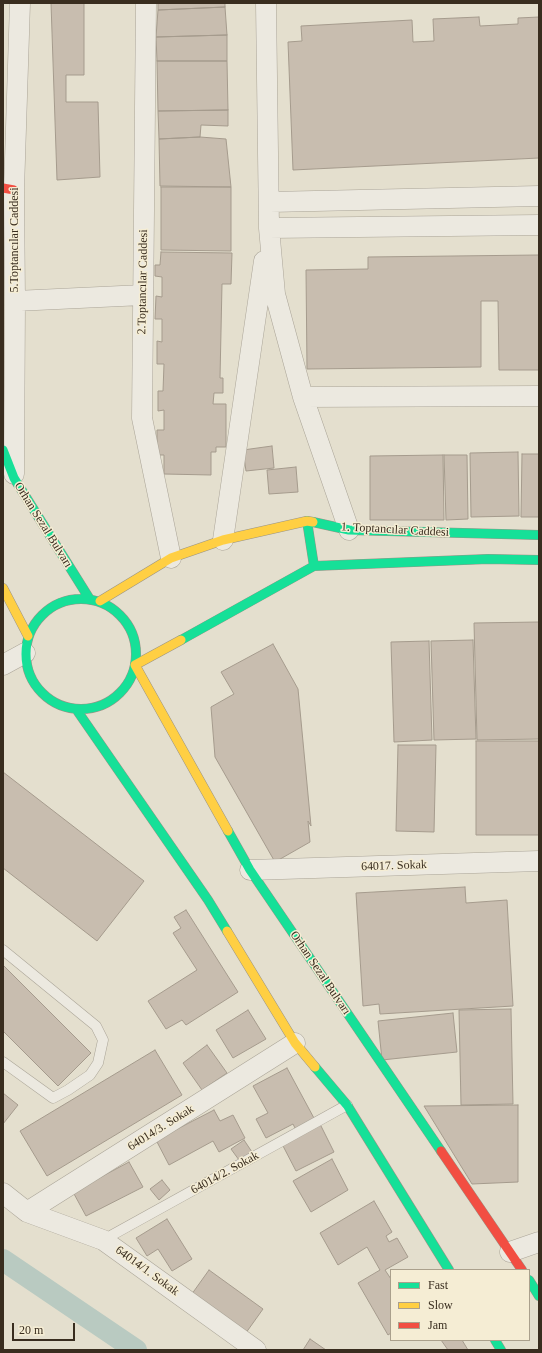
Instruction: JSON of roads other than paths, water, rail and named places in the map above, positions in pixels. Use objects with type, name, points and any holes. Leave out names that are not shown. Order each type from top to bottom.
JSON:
[{"type":"street","name":"5.Toptancılar Caddesi","points":[[14,478],[15,301],[8,189],[20,3]]},
{"type":"street","name":"2.Toptancılar Caddesi","points":[[146,3],[142,418],[171,558]]},
{"type":"street","points":[[223,540],[269,228],[270,202],[266,3]]},
{"type":"street","points":[[270,202],[539,196]]},
{"type":"street","points":[[269,228],[539,225]]},
{"type":"street","points":[[269,228],[275,294],[303,397],[349,530]]},
{"type":"street","points":[[15,301],[143,295]]},
{"type":"street","points":[[303,397],[539,396]]},
{"type":"street","name":"Orhan Sezal Bulvarı","points":[[3,450],[14,478],[89,598]]},
{"type":"street","points":[[307,521],[314,566]]},
{"type":"street","name":"1. Toptancılar Caddesi","points":[[100,601],[171,558],[223,540],[307,521],[349,530],[539,535]]},
{"type":"street","points":[[135,665],[314,566],[488,559],[539,560]]},
{"type":"street","name":"Orhan Sezal Bulvarı","points":[[3,588],[26,644],[27,670],[34,685],[45,697],[59,705],[76,709],[92,708],[107,703],[120,693],[130,680],[135,665],[136,650],[133,634],[125,620],[114,609],[100,601],[89,598],[78,598],[62,601],[48,609],[36,620],[26,644]]},
{"type":"street","points":[[3,665],[26,644]]},
{"type":"street","name":"Orhan Sezal Bulvarı","points":[[135,665],[250,870],[521,1269]]},
{"type":"street","points":[[76,709],[208,900],[295,1043],[347,1105],[448,1269]]},
{"type":"street","name":"64017. Sokak","points":[[250,870],[539,861]]},
{"type":"street","name":"64014/3. Sokak","points":[[27,1212],[295,1043]]},
{"type":"street","name":"64014/1. Sokak","points":[[3,1193],[27,1212],[103,1240],[256,1350]]},
{"type":"street","points":[[510,1252],[539,1242]]},
{"type":"street","points":[[530,1282],[539,1296]]},
{"type":"street","points":[[496,1341],[501,1350]]},
{"type":"lane","points":[[3,950],[96,1026],[103,1040],[98,1063],[90,1075],[53,1098],[3,1062]]},
{"type":"lane","name":"64014/2. Sokak","points":[[103,1240],[347,1105]]},
{"type":"waterway","points":[[3,1260],[136,1350]]}]
